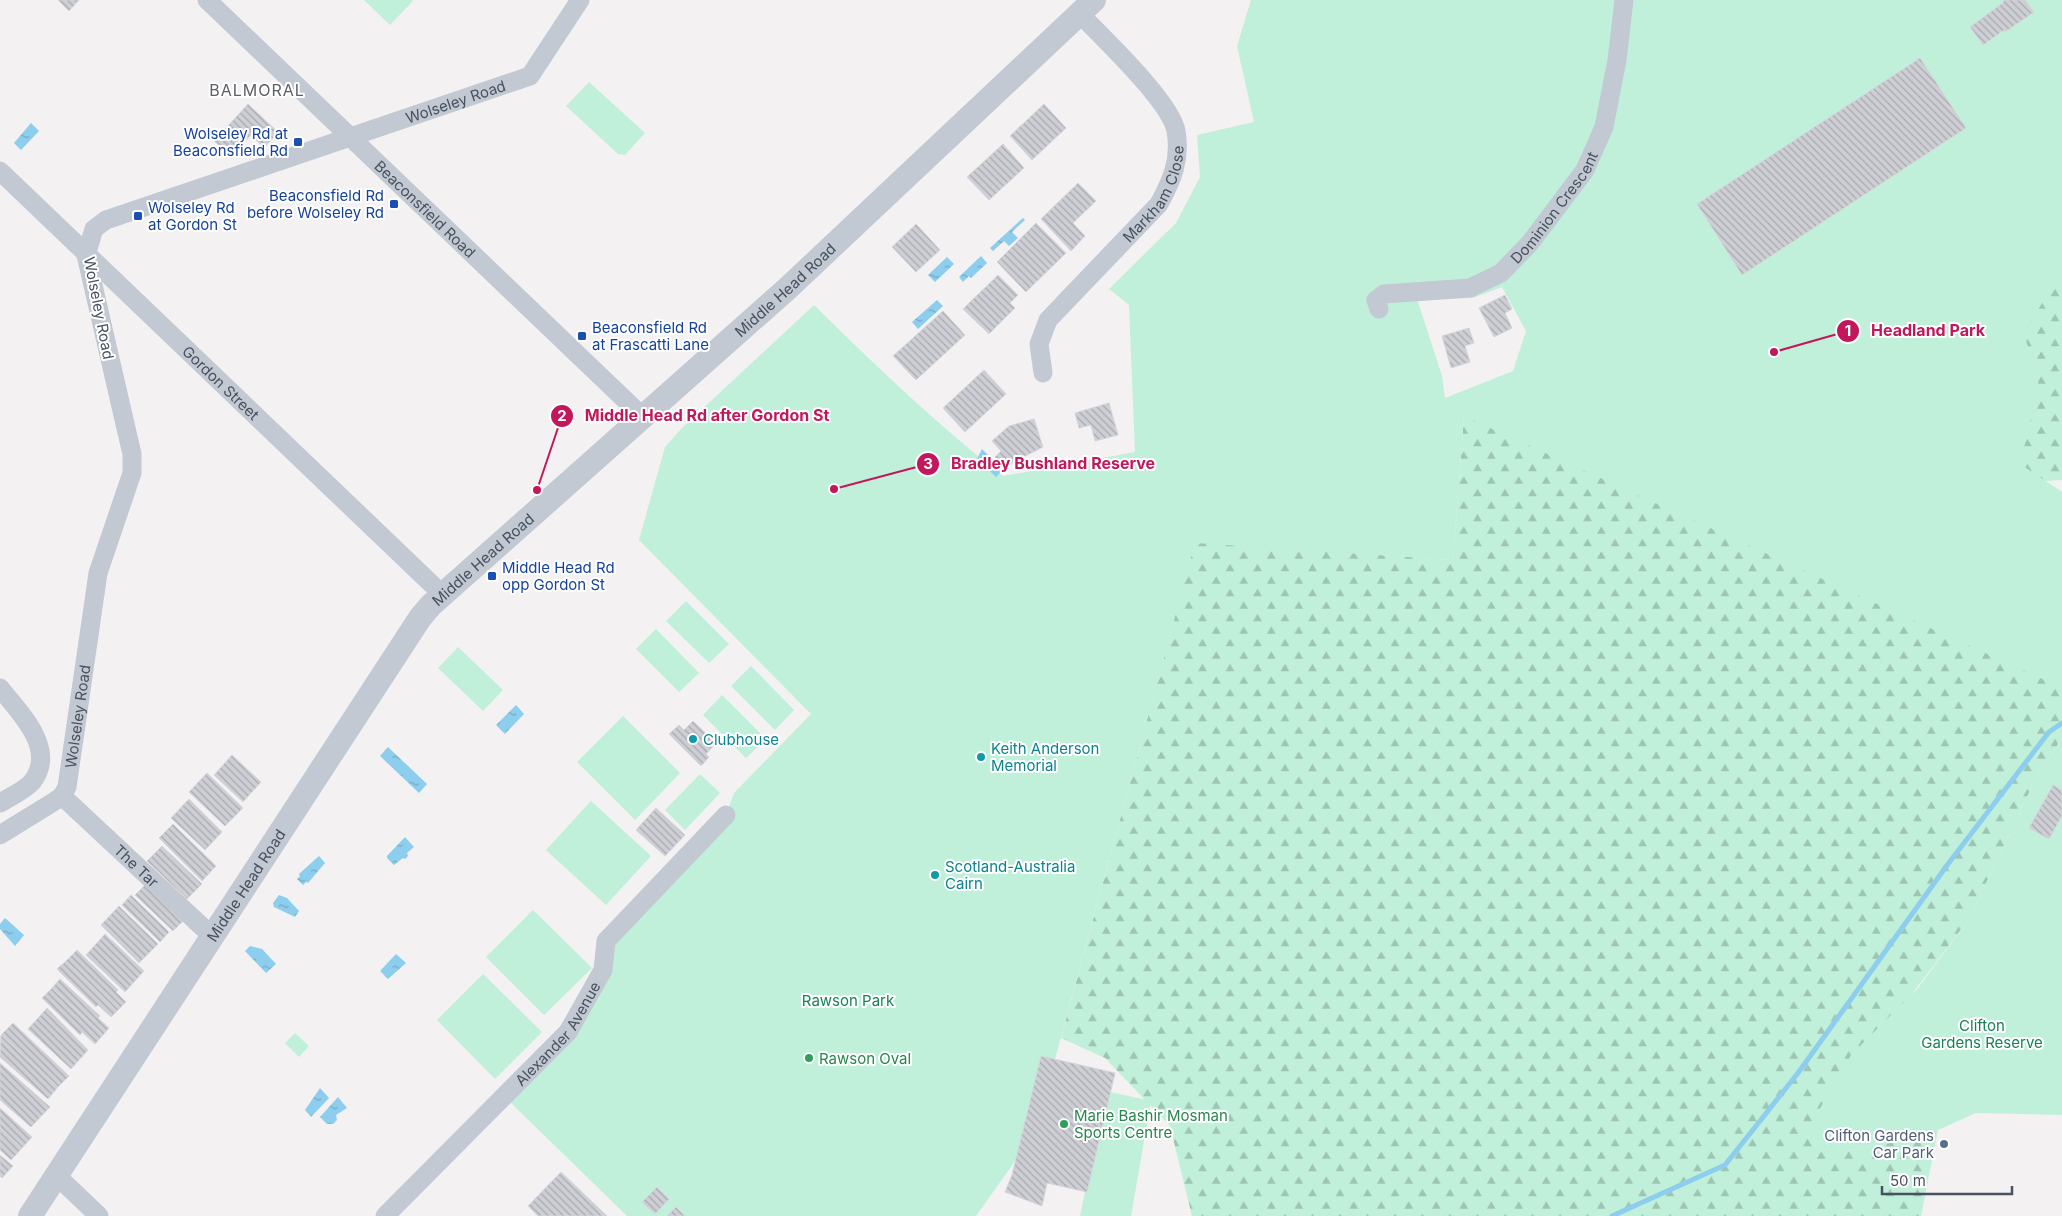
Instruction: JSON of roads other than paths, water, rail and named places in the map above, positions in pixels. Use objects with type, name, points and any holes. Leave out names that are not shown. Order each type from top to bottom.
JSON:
[{"type":"street","name":"Beaconsfield Road","points":[[207,0],[643,417]]},
{"type":"street","name":"Wolseley Road","points":[[62,796],[67,787],[72,760],[98,573],[134,462],[86,255],[94,229],[106,220],[530,76],[580,0]]},
{"type":"street","name":"Dominion Crescent","points":[[1379,309],[1376,300],[1384,294],[1470,288],[1501,273],[1530,243],[1585,170],[1604,127],[1617,60],[1624,0]]},
{"type":"street","name":"Markham Close","points":[[1043,373],[1039,344],[1048,320],[1159,204],[1172,181],[1177,157],[1176,130],[1168,112],[1087,7]]},
{"type":"street","name":"Middle Head Road","points":[[30,1216],[420,618],[442,594],[788,288],[1087,7]]},
{"type":"street","name":"Gordon Street","points":[[0,171],[442,594]]},
{"type":"street","points":[[0,688],[36,737],[40,749],[40,761],[31,782],[0,803]]},
{"type":"street","points":[[0,835],[62,796]]},
{"type":"street","name":"The Tar","points":[[62,796],[212,936]]},
{"type":"street","name":"Alexander Avenue","points":[[385,1216],[568,1032],[603,970],[606,941],[726,815]]},
{"type":"street","points":[[57,1176],[99,1216]]},
{"type":"water","points":[[31,123],[39,131],[21,150],[14,143]]},
{"type":"water","points":[[1023,218],[1025,220],[1012,232],[1018,238],[1009,246],[1004,241],[993,251],[990,248]]},
{"type":"water","points":[[981,256],[987,263],[971,278],[969,276],[963,282],[959,277]]},
{"type":"water","points":[[947,257],[954,264],[935,282],[928,275]]},
{"type":"water","points":[[937,300],[943,306],[918,329],[912,322]]},
{"type":"water","points":[[982,449],[1003,470],[996,477],[977,459]]},
{"type":"water","points":[[516,705],[524,714],[505,734],[496,725]]},
{"type":"water","points":[[388,747],[427,784],[419,793],[380,756]]},
{"type":"water","points":[[405,837],[414,847],[407,853],[408,856],[405,859],[403,858],[394,865],[387,856]]},
{"type":"water","points":[[319,856],[325,863],[308,883],[306,882],[303,885],[297,879],[300,876],[299,874]]},
{"type":"water","points":[[279,895],[287,898],[299,911],[295,917],[274,907],[273,903]]},
{"type":"water","points":[[5,918],[24,935],[15,946],[0,929],[0,924]]},
{"type":"water","points":[[250,946],[262,949],[276,964],[266,973],[245,951]]},
{"type":"water","points":[[396,954],[406,963],[388,979],[380,971]]},
{"type":"water","points":[[320,1088],[329,1098],[311,1117],[305,1110]]},
{"type":"water","points":[[338,1097],[347,1108],[336,1115],[337,1120],[333,1124],[327,1124],[320,1117]]},
{"type":"waterway","points":[[1612,1216],[1725,1165],[1798,1073],[1948,864],[2049,732],[2062,723]]},
{"type":"place","name":"Wolseley Rd at Beaconsfield Rd","points":[[298,142]]},
{"type":"place","name":"Beaconsfield Rd before Wolseley Rd","points":[[394,204]]},
{"type":"place","name":"Wolseley Rd at Gordon St","points":[[138,216]]},
{"type":"place","name":"Beaconsfield Rd at Frascatti Lane","points":[[582,336]]},
{"type":"place","name":"Headland Park","points":[[1774,352]]},
{"type":"place","name":"Bradley Bushland Reserve","points":[[834,489]]},
{"type":"place","name":"Middle Head Rd after Gordon St","points":[[537,490]]},
{"type":"place","name":"Middle Head Rd opp Gordon St","points":[[492,576]]},
{"type":"place","name":"Clubhouse","points":[[693,739]]},
{"type":"place","name":"Keith Anderson Memorial","points":[[981,757]]},
{"type":"place","name":"Scotland-Australia Cairn","points":[[935,875]]},
{"type":"place","name":"Rawson Oval","points":[[809,1058]]},
{"type":"place","name":"Marie Bashir Mosman Sports Centre","points":[[1064,1124]]},
{"type":"place","name":"Clifton Gardens Car Park","points":[[1944,1144]]},
{"type":"district","name":"BALMORAL","points":[[257,90]]},
{"type":"park label","name":"Rawson Park","points":[[848,1000]]},
{"type":"park label","name":"Clifton Gardens Reserve","points":[[1982,1034]]}]
